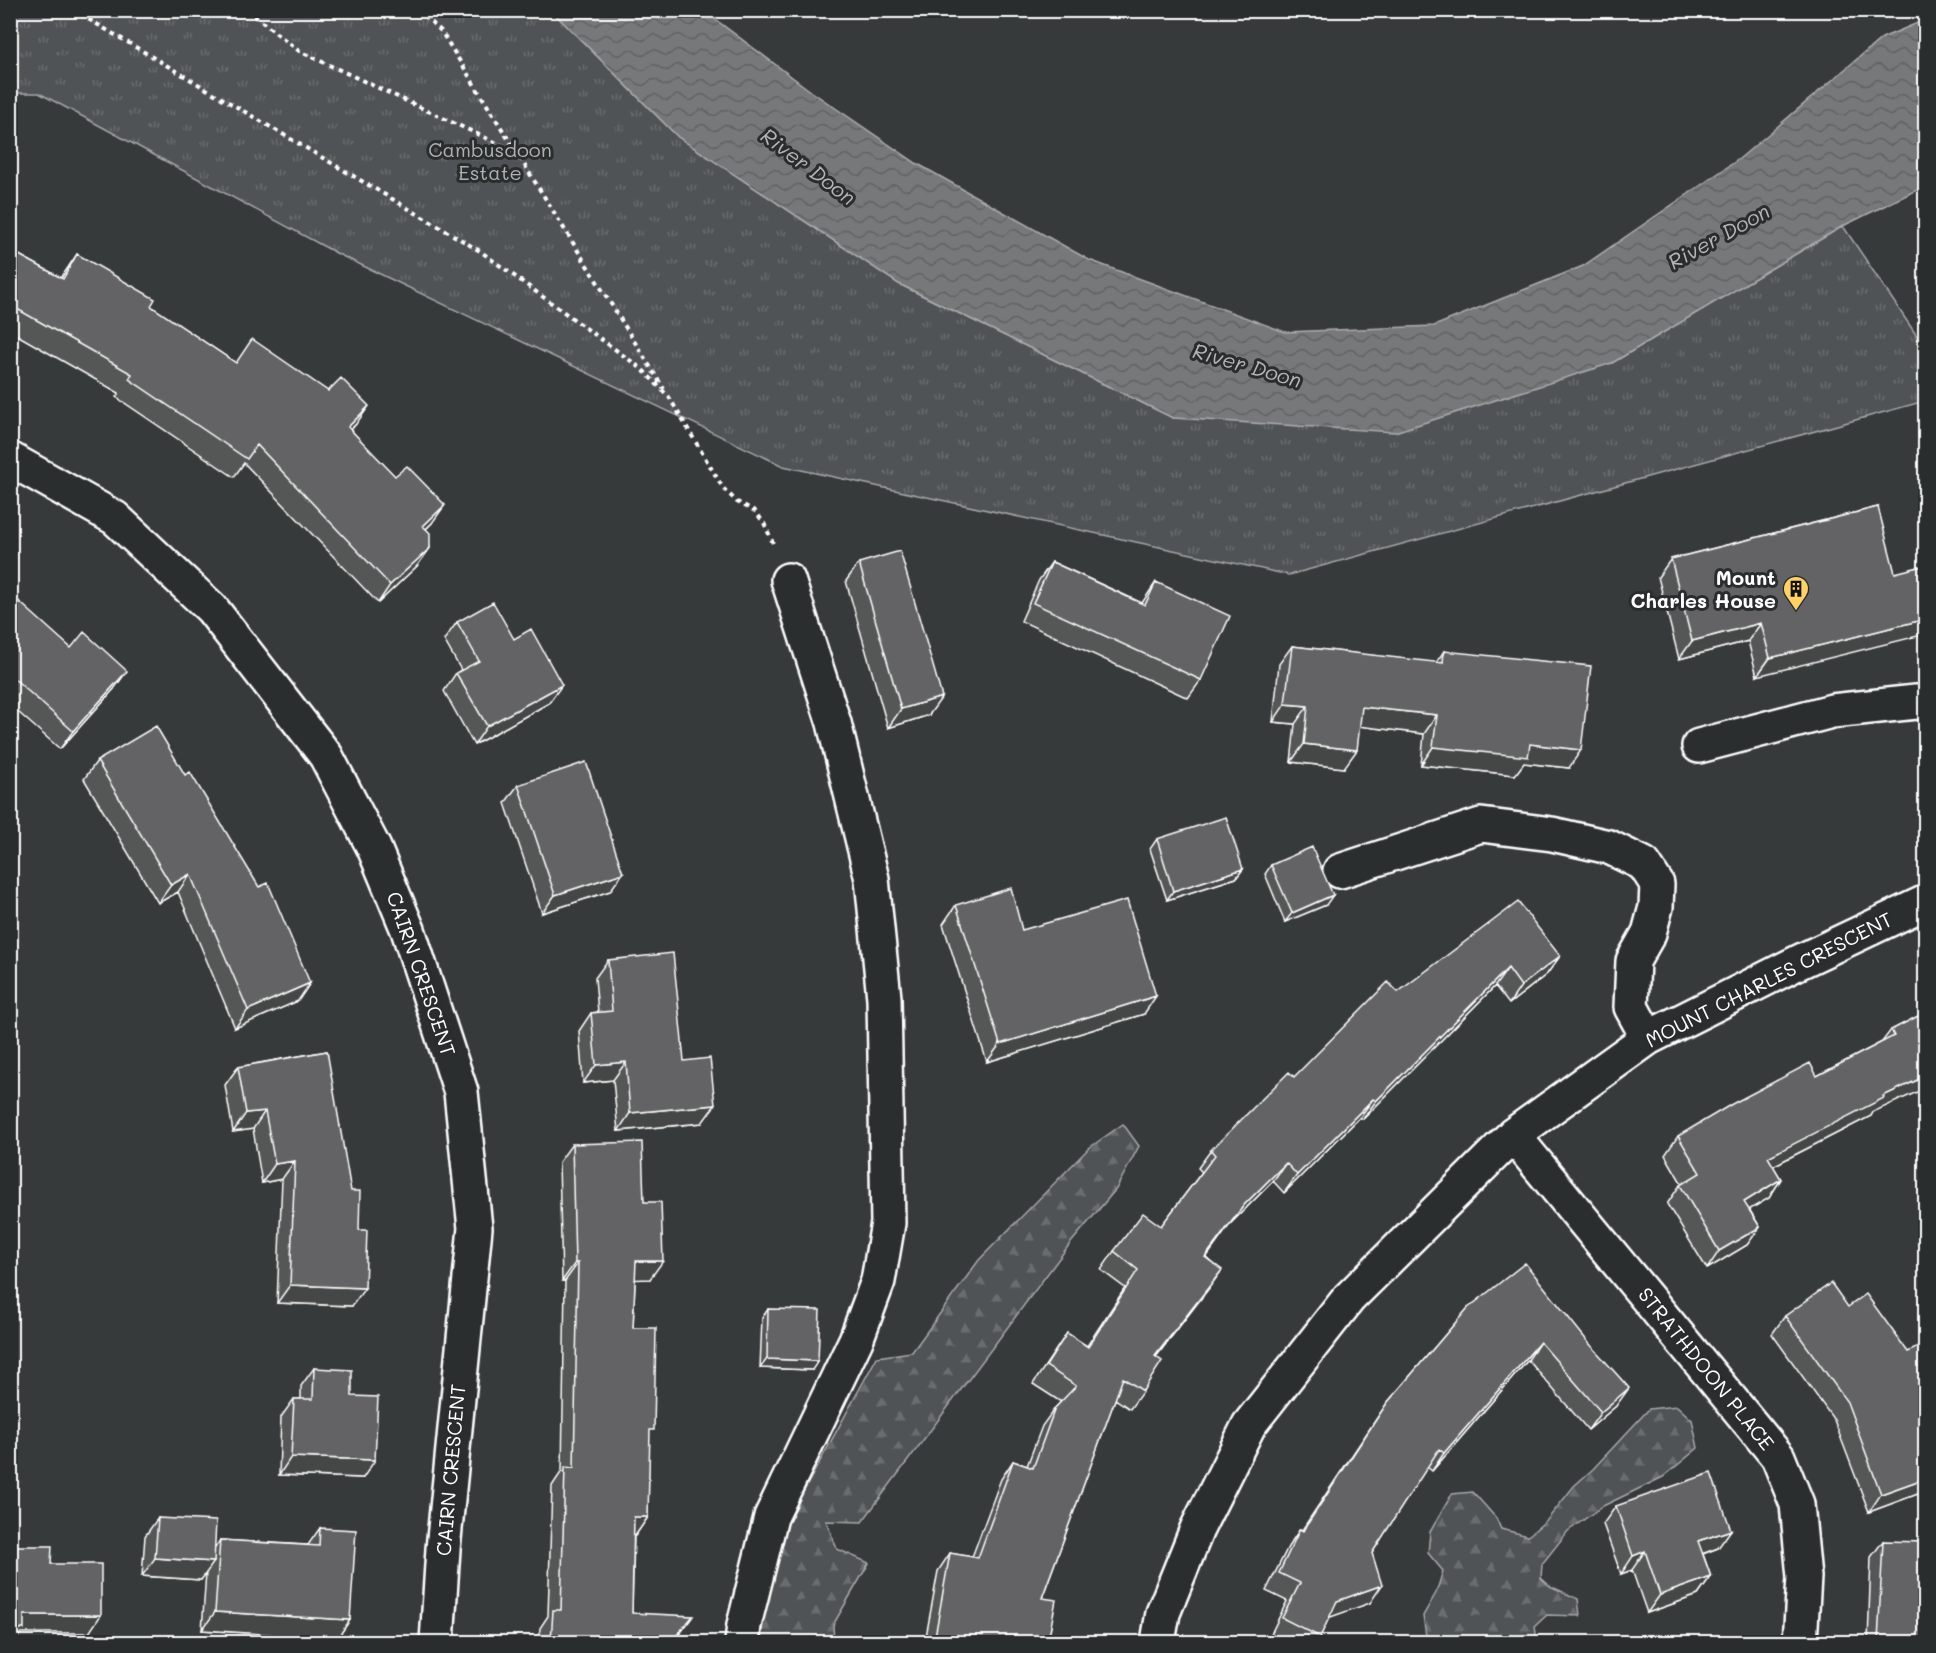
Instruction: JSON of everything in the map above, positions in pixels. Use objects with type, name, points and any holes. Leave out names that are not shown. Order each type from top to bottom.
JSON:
[{"type":"street","name":"CAIRN CRESCENT","points":[[10,459],[115,518],[212,609],[326,756],[374,848],[408,930],[461,1092],[475,1228],[443,1549],[437,1642]]},
{"type":"street","points":[[742,1642],[744,1625],[771,1517],[856,1340],[878,1281],[888,1223],[884,998],[872,879],[834,723],[788,580]]},
{"type":"street","points":[[1699,746],[1832,711],[1916,702],[1926,703]]},
{"type":"street","points":[[1340,871],[1481,825],[1552,834],[1609,847],[1644,864],[1657,884],[1656,907],[1649,933],[1633,961],[1631,1007],[1648,1038]]},
{"type":"street","name":"MOUNT CHARLES CRESCENT","points":[[1158,1642],[1163,1613],[1197,1529],[1249,1425],[1349,1298],[1513,1135],[1648,1038],[1799,962],[1926,902]]},
{"type":"street","name":"STRATHDOON PLACE","points":[[1513,1135],[1778,1457],[1797,1504],[1804,1577],[1800,1642]]},
{"type":"path","points":[[73,10],[480,251],[642,369],[669,397]]},
{"type":"path","points":[[248,10],[299,51],[516,152]]},
{"type":"path","points":[[418,10],[441,31],[669,397],[723,488],[737,502],[755,511],[764,523],[788,580]]},
{"type":"green space","name":"Cambusdoon Estate","points":[[10,11],[552,11],[678,137],[899,284],[1173,418],[1612,363],[1843,226],[1925,348],[1925,401],[1289,575],[783,466],[338,254],[39,93],[11,93]]},
{"type":"green space","points":[[1123,1124],[1139,1146],[1116,1189],[1069,1245],[862,1522],[826,1521],[837,1549],[869,1563],[833,1625],[834,1642],[761,1642],[770,1553],[877,1357],[912,1352],[979,1260],[1089,1148]]},
{"type":"green space","points":[[1677,1406],[1692,1420],[1698,1448],[1663,1477],[1603,1506],[1568,1531],[1542,1564],[1541,1578],[1550,1586],[1578,1599],[1580,1616],[1547,1615],[1535,1626],[1537,1642],[1427,1642],[1423,1616],[1436,1593],[1443,1571],[1428,1553],[1430,1532],[1452,1494],[1473,1492],[1496,1518],[1501,1529],[1528,1536],[1548,1519],[1574,1486],[1649,1409]]},
{"type":"water","name":"River Doon","points":[[552,11],[704,11],[812,92],[916,163],[1089,260],[1285,332],[1434,326],[1583,266],[1739,159],[1882,38],[1925,20],[1925,186],[1843,226],[1612,363],[1395,432],[1173,418],[899,284],[678,137]]},
{"type":"building","points":[[10,250],[63,279],[77,254],[155,299],[151,306],[236,363],[252,339],[328,391],[341,378],[369,406],[348,427],[395,476],[407,466],[445,505],[423,526],[430,533],[430,548],[390,585],[257,445],[247,459],[129,379],[132,374],[10,305]]},
{"type":"building","name":"Mount Charles House","points":[[1878,507],[1895,573],[1926,565],[1926,619],[1770,658],[1761,623],[1692,641],[1671,559]]},
{"type":"building","points":[[900,551],[942,697],[901,709],[859,563]]},
{"type":"building","points":[[1052,562],[1145,605],[1156,582],[1230,616],[1201,680],[1033,603]]},
{"type":"building","points":[[13,596],[71,648],[84,632],[127,671],[73,731],[10,675],[10,598]]},
{"type":"building","points":[[493,602],[514,639],[531,629],[562,685],[487,726],[456,673],[479,661],[457,622]]},
{"type":"building","points":[[1292,646],[1443,663],[1444,651],[1591,666],[1581,750],[1530,744],[1528,757],[1433,747],[1437,715],[1362,707],[1357,750],[1304,744],[1308,706],[1285,704]]},
{"type":"building","points":[[156,726],[185,775],[190,772],[259,887],[268,883],[310,983],[248,1010],[190,874],[171,885],[97,761]]},
{"type":"building","points":[[586,762],[623,873],[555,895],[518,785]]},
{"type":"building","points":[[1226,817],[1243,869],[1173,891],[1157,839]]},
{"type":"building","points":[[1312,847],[1333,895],[1292,913],[1271,865]]},
{"type":"building","points":[[1011,888],[1022,930],[1127,900],[1156,996],[1000,1044],[956,905]]},
{"type":"building","points":[[1518,902],[1560,956],[1521,986],[1508,968],[1376,1101],[1373,1099],[1297,1175],[1286,1163],[1244,1205],[1205,1257],[1222,1270],[1155,1356],[1162,1361],[1143,1391],[1123,1378],[1042,1598],[1056,1600],[1048,1642],[934,1642],[950,1553],[978,1558],[1013,1461],[1033,1468],[1055,1408],[1076,1386],[1046,1366],[1067,1333],[1088,1347],[1138,1270],[1114,1251],[1143,1213],[1161,1226],[1215,1155],[1211,1150],[1289,1072],[1294,1077],[1388,982],[1398,992]]},
{"type":"building","points":[[673,953],[684,1061],[710,1058],[715,1105],[630,1113],[626,1062],[596,1065],[591,1013],[612,1011],[608,960]]},
{"type":"building","points":[[1926,1012],[1926,1076],[1883,1096],[1884,1098],[1768,1157],[1781,1179],[1744,1202],[1760,1227],[1719,1251],[1680,1185],[1700,1173],[1678,1136],[1732,1104],[1810,1063],[1817,1076],[1894,1036],[1891,1030]]},
{"type":"building","points":[[327,1051],[351,1191],[360,1191],[359,1230],[367,1230],[365,1288],[290,1285],[295,1161],[275,1164],[265,1111],[246,1113],[238,1067]]},
{"type":"building","points":[[642,1142],[644,1202],[661,1202],[663,1261],[636,1261],[633,1328],[656,1328],[654,1430],[650,1430],[648,1517],[634,1517],[632,1613],[693,1616],[671,1642],[551,1642],[553,1610],[561,1610],[565,1467],[574,1468],[578,1263],[575,1263],[572,1144]]},
{"type":"building","points":[[1525,1263],[1588,1342],[1629,1388],[1601,1412],[1540,1342],[1444,1453],[1439,1449],[1372,1553],[1382,1585],[1337,1601],[1320,1637],[1282,1618],[1300,1583],[1279,1573],[1300,1529],[1303,1531],[1387,1403],[1468,1308]]},
{"type":"building","points":[[1831,1283],[1848,1307],[1866,1294],[1908,1352],[1926,1343],[1926,1478],[1881,1494],[1847,1402],[1785,1316]]},
{"type":"building","points":[[768,1309],[820,1310],[818,1361],[767,1359]]},
{"type":"building","points":[[314,1368],[352,1370],[352,1396],[378,1397],[375,1460],[291,1457],[294,1399],[313,1399]]},
{"type":"building","points":[[1711,1473],[1731,1530],[1698,1541],[1711,1577],[1660,1595],[1645,1551],[1633,1556],[1616,1506]]},
{"type":"building","points":[[158,1518],[216,1521],[214,1562],[155,1558]]},
{"type":"building","points":[[320,1528],[356,1530],[350,1620],[215,1612],[220,1540],[319,1546]]},
{"type":"building","points":[[1883,1541],[1926,1542],[1926,1642],[1878,1642]]},
{"type":"building","points":[[10,1546],[52,1546],[51,1564],[101,1564],[101,1615],[24,1615],[24,1629],[10,1629]]},
{"type":"place","name":"Mount Charles House","points":[[1796,612]]}]
